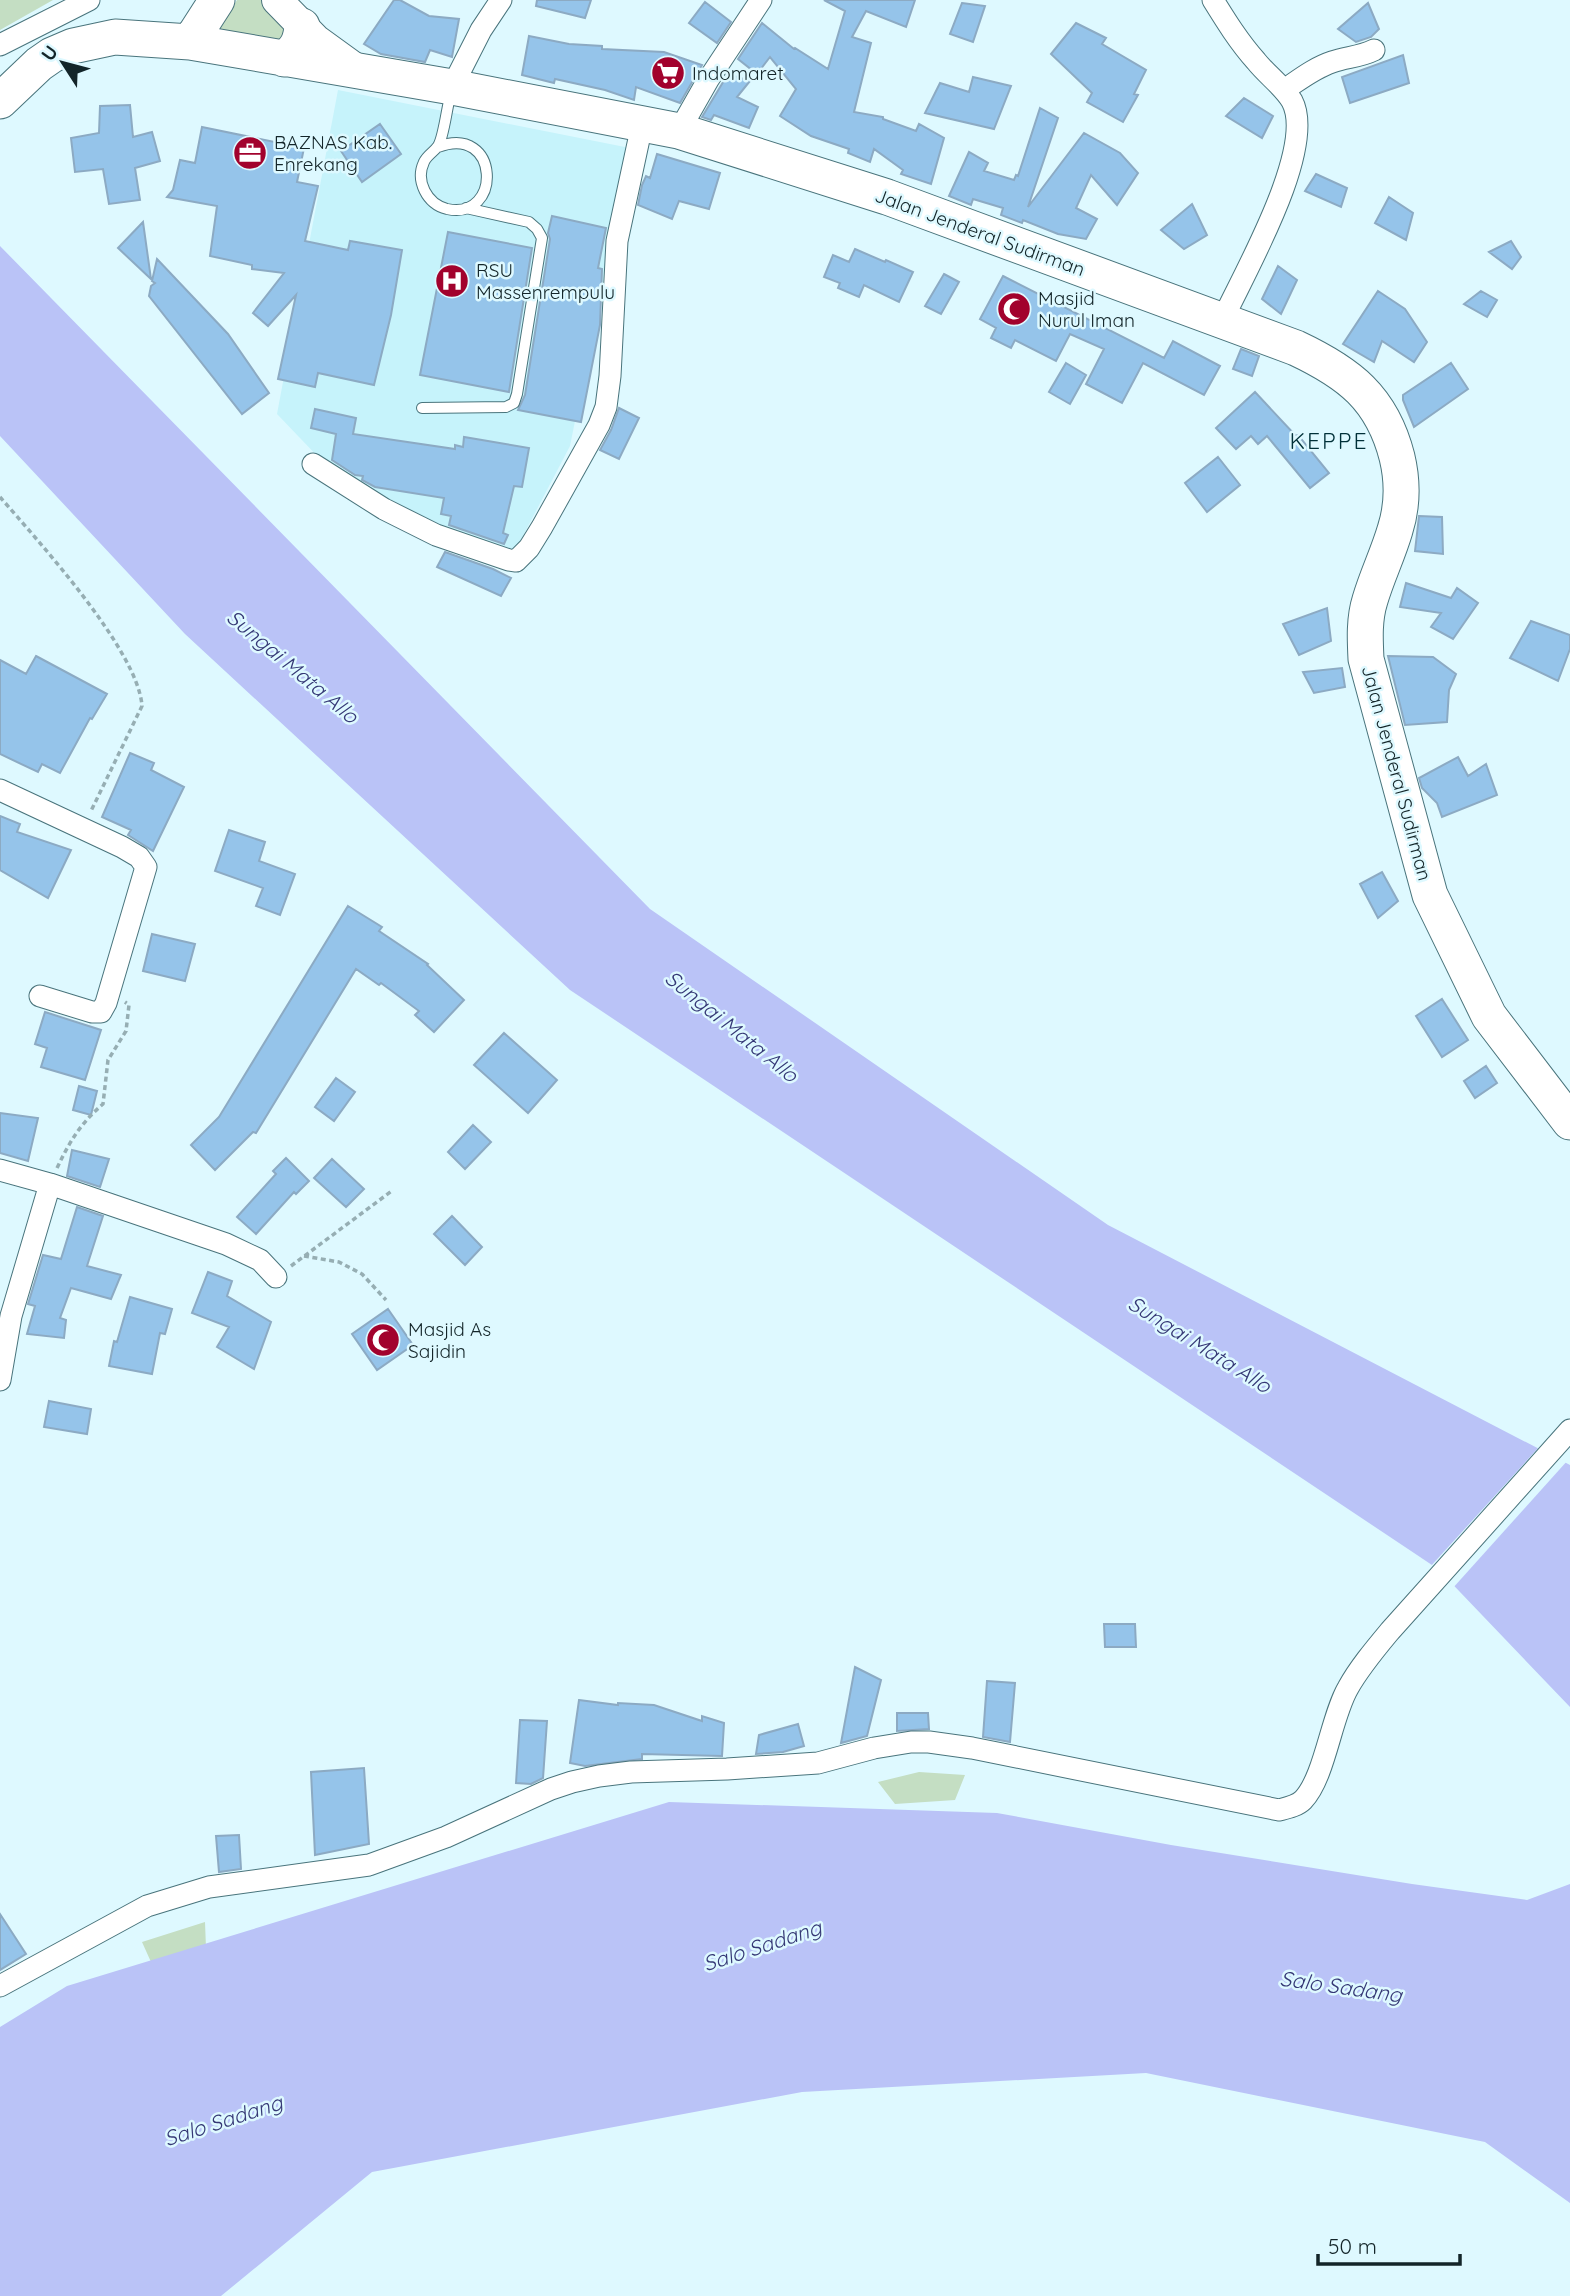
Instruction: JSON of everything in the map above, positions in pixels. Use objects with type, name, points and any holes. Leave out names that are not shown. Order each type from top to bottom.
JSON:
[{"type":"highway","points":[[190,42],[217,0]]},
{"type":"highway","points":[[284,59],[293,52],[301,38],[302,26]]},
{"type":"highway","points":[[0,101],[52,55],[73,46],[115,37],[190,42],[360,71]]},
{"type":"highway","name":"Jalan Jenderal Sudirman","points":[[360,71],[455,80],[642,125],[680,131],[887,197],[1297,348],[1326,362],[1355,383],[1381,413],[1392,436],[1402,477],[1403,490],[1396,530],[1369,601],[1365,637],[1366,659],[1430,895],[1489,1016],[1570,1122]]},
{"type":"main road","name":"Jalan Jenderal Sudirman","points":[[277,0],[329,51],[360,71]]},
{"type":"street","points":[[0,45],[89,0]]},
{"type":"street","points":[[455,80],[481,30],[501,0]]},
{"type":"street","points":[[680,131],[708,80],[761,0]]},
{"type":"street","points":[[1213,0],[1256,62],[1292,101],[1296,135],[1292,160],[1275,212],[1222,321]]},
{"type":"street","points":[[1284,90],[1333,61],[1356,58],[1374,50]]},
{"type":"street","points":[[313,464],[384,509],[436,535],[509,560],[516,561],[522,556],[591,439],[606,407],[617,241],[642,125]]},
{"type":"street","points":[[0,790],[139,857],[146,867],[101,1012],[92,1012],[40,996]]},
{"type":"street","points":[[0,1170],[50,1184],[226,1244],[260,1261],[276,1277]]},
{"type":"street","points":[[0,1380],[11,1316],[50,1184]]},
{"type":"street","points":[[0,1986],[147,1906],[209,1887],[369,1864],[446,1837],[551,1789],[599,1776],[655,1770],[818,1763],[874,1748],[929,1742],[972,1748],[1279,1810],[1291,1808],[1302,1801],[1314,1783],[1346,1690],[1390,1631],[1570,1430]]},
{"type":"lane","points":[[438,146],[455,80]]},
{"type":"lane","points":[[448,143],[470,146],[479,152],[485,162],[488,172],[483,194],[466,208],[444,208],[426,195],[422,185],[423,163],[429,153],[438,146],[448,143]]},
{"type":"lane","points":[[422,408],[506,407],[514,403],[517,394],[542,238],[529,222],[466,208]]},
{"type":"path","points":[[0,497],[46,550],[106,628],[141,691],[142,706],[136,721],[83,828]]},
{"type":"path","points":[[50,1184],[70,1141],[84,1121],[103,1104],[108,1060],[125,1031],[129,1005],[109,991]]},
{"type":"path","points":[[276,1277],[393,1190]]},
{"type":"path","points":[[304,1256],[339,1262],[362,1274],[386,1300]]},
{"type":"shaded area","name":"RSU Massenrempulu","points":[[338,90],[630,148],[570,446],[514,553],[408,515],[322,461],[277,414]]},
{"type":"green space","points":[[0,0],[53,0],[0,30]]},
{"type":"green space","points":[[237,0],[268,0],[287,32],[280,44],[216,35]]},
{"type":"green space","points":[[919,1772],[965,1775],[955,1800],[895,1804],[878,1782]]},
{"type":"green space","points":[[205,1922],[206,1948],[151,1962],[142,1942]]},
{"type":"water","name":"Sungai Mata Allo","points":[[0,246],[650,909],[1108,1225],[1570,1465],[1570,1707],[1438,1569],[570,990],[185,634],[0,436]]},
{"type":"water","name":"Salo Sadang","points":[[669,1802],[997,1813],[1171,1845],[1527,1900],[1570,1884],[1570,2203],[1485,2142],[1146,2073],[802,2092],[372,2172],[221,2296],[0,2296],[0,2027],[67,1986]]},
{"type":"pier","points":[[1540,1446],[1568,1460],[1452,1589],[1430,1567]]},
{"type":"building","points":[[394,0],[400,0],[429,16],[459,19],[452,57],[430,50],[425,62],[381,54],[364,44]]},
{"type":"building","points":[[537,0],[591,0],[585,18],[536,6]]},
{"type":"building","points":[[824,0],[915,0],[906,27],[866,11],[852,37],[871,43],[854,112],[883,117],[916,131],[919,124],[944,138],[931,184],[901,174],[903,170],[874,149],[870,162],[848,153],[849,149],[811,136],[780,116],[796,89],[770,57],[757,74],[738,59],[762,23],[794,49],[828,69],[845,11]]},
{"type":"building","points":[[705,2],[731,22],[717,43],[689,23]]},
{"type":"building","points":[[962,3],[985,6],[973,42],[950,34]]},
{"type":"building","points":[[1368,3],[1379,29],[1371,37],[1356,42],[1338,29]]},
{"type":"building","points":[[1076,23],[1106,38],[1102,44],[1146,70],[1134,94],[1138,95],[1123,122],[1087,102],[1092,93],[1051,54]]},
{"type":"building","points":[[529,36],[569,44],[602,46],[602,49],[664,52],[702,65],[680,103],[636,87],[634,100],[605,90],[555,79],[554,83],[522,75]]},
{"type":"building","points":[[1403,55],[1409,83],[1350,103],[1342,77]]},
{"type":"building","points":[[728,74],[750,81],[737,97],[758,107],[749,128],[714,115],[711,120],[702,117]]},
{"type":"building","points":[[973,77],[1011,86],[994,129],[925,113],[940,83],[969,92]]},
{"type":"building","points":[[1244,98],[1273,116],[1262,138],[1226,116]]},
{"type":"building","points":[[130,105],[133,137],[152,132],[160,161],[135,168],[140,200],[109,204],[103,169],[75,172],[71,138],[99,133],[100,106]]},
{"type":"building","points":[[1040,108],[1058,118],[1028,207],[1084,133],[1120,153],[1138,173],[1117,205],[1091,175],[1076,208],[1097,219],[1086,239],[1058,234],[1023,220],[1022,223],[1001,215],[1003,208],[973,199],[971,205],[949,196],[969,152],[988,163],[984,171],[1014,180],[1016,175],[1018,176]]},
{"type":"building","points":[[380,124],[401,154],[362,182],[341,151]]},
{"type":"building","points":[[202,127],[304,148],[297,182],[318,186],[305,241],[348,250],[350,241],[402,250],[391,315],[374,385],[318,373],[315,387],[278,379],[296,295],[268,326],[253,313],[284,273],[252,269],[252,265],[210,256],[217,206],[167,197],[173,190],[180,160],[195,163]]},
{"type":"building","points":[[657,154],[720,173],[709,209],[679,201],[672,219],[638,205],[642,185],[646,176],[650,178]]},
{"type":"building","points":[[1316,174],[1347,188],[1341,207],[1305,191]]},
{"type":"building","points":[[1389,197],[1413,213],[1406,240],[1375,223]]},
{"type":"building","points":[[1192,204],[1207,235],[1184,249],[1161,230]]},
{"type":"building","points":[[552,216],[606,228],[598,268],[602,269],[600,325],[581,422],[518,410],[525,395]]},
{"type":"building","points":[[143,222],[151,279],[118,248]]},
{"type":"building","points":[[448,232],[532,248],[509,392],[420,375]]},
{"type":"building","points":[[1511,241],[1521,257],[1512,269],[1489,252]]},
{"type":"building","points":[[855,249],[913,272],[899,302],[864,285],[859,297],[838,288],[840,283],[824,277],[833,255],[849,262]]},
{"type":"building","points":[[157,259],[228,334],[269,393],[242,414],[149,296],[151,286],[155,283],[152,281]]},
{"type":"building","points":[[1278,266],[1297,280],[1281,314],[1262,299]]},
{"type":"building","points":[[944,274],[959,282],[941,314],[925,306]]},
{"type":"building","points":[[1003,276],[1164,358],[1173,341],[1220,366],[1204,395],[1143,363],[1122,403],[1086,384],[1104,349],[1070,334],[1056,361],[1015,340],[1011,348],[991,338],[996,328],[980,319]]},
{"type":"building","points":[[1378,291],[1405,309],[1427,342],[1414,362],[1382,341],[1374,362],[1343,344]]},
{"type":"building","points":[[1481,291],[1497,300],[1487,317],[1464,304]]},
{"type":"building","points":[[1241,349],[1259,356],[1252,376],[1233,369]]},
{"type":"building","points":[[1066,363],[1086,375],[1070,404],[1049,392]]},
{"type":"building","points":[[1451,363],[1468,389],[1414,427],[1403,395]]},
{"type":"building","points":[[1255,392],[1296,436],[1298,435],[1329,473],[1310,488],[1267,436],[1258,444],[1251,436],[1236,449],[1216,428]]},
{"type":"building","points":[[619,408],[639,418],[619,459],[600,450]]},
{"type":"building","points":[[315,409],[356,418],[353,434],[455,449],[455,445],[463,447],[464,437],[529,448],[522,487],[514,486],[503,533],[508,535],[504,544],[449,525],[451,516],[441,514],[444,498],[375,487],[362,480],[363,476],[355,475],[332,460],[336,434],[311,428]]},
{"type":"building","points":[[1218,457],[1240,485],[1207,512],[1185,483]]},
{"type":"building","points":[[1419,516],[1442,517],[1443,554],[1415,551]]},
{"type":"building","points":[[445,552],[511,578],[501,596],[437,567]]},
{"type":"building","points":[[1406,583],[1451,598],[1457,588],[1478,603],[1453,639],[1431,627],[1441,613],[1400,607]]},
{"type":"building","points":[[1327,608],[1331,641],[1299,655],[1283,624]]},
{"type":"building","points":[[1531,621],[1570,635],[1570,649],[1558,681],[1510,658]]},
{"type":"building","points":[[36,656],[107,694],[92,719],[90,718],[60,773],[42,764],[38,772],[0,754],[0,660],[26,674]]},
{"type":"building","points":[[1388,656],[1433,657],[1456,674],[1449,690],[1447,722],[1405,725]]},
{"type":"building","points":[[1342,668],[1345,687],[1314,693],[1303,672]]},
{"type":"building","points":[[130,753],[154,763],[151,770],[184,787],[153,851],[128,835],[131,830],[102,817]]},
{"type":"building","points":[[1458,757],[1468,776],[1486,764],[1497,795],[1442,817],[1437,803],[1422,788],[1419,778]]},
{"type":"building","points":[[0,816],[20,824],[17,832],[71,850],[48,898],[0,870]]},
{"type":"building","points":[[229,830],[265,842],[259,861],[295,874],[280,915],[256,906],[263,888],[215,871]]},
{"type":"building","points":[[1382,872],[1398,901],[1378,918],[1360,884]]},
{"type":"building","points":[[348,906],[382,927],[379,931],[428,964],[464,1000],[434,1032],[415,1015],[419,1011],[381,983],[379,985],[356,969],[256,1133],[253,1132],[215,1170],[191,1145],[219,1117]]},
{"type":"building","points":[[152,934],[195,944],[185,981],[143,971]]},
{"type":"building","points":[[1442,999],[1468,1040],[1442,1057],[1416,1016]]},
{"type":"building","points":[[45,1012],[101,1030],[85,1080],[41,1067],[47,1048],[35,1044]]},
{"type":"building","points":[[504,1033],[557,1080],[528,1113],[474,1065]]},
{"type":"building","points":[[1486,1066],[1497,1083],[1475,1098],[1464,1081]]},
{"type":"building","points":[[336,1078],[355,1092],[334,1121],[315,1107]]},
{"type":"building","points":[[79,1086],[97,1091],[91,1115],[73,1110]]},
{"type":"building","points":[[0,1113],[38,1118],[28,1161],[0,1153]]},
{"type":"building","points":[[473,1125],[491,1142],[465,1169],[448,1152]]},
{"type":"building","points":[[72,1150],[109,1159],[100,1187],[67,1176]]},
{"type":"building","points":[[286,1158],[309,1181],[296,1194],[294,1192],[256,1234],[237,1217],[276,1174],[273,1171]]},
{"type":"building","points":[[332,1159],[364,1189],[346,1207],[314,1178]]},
{"type":"building","points":[[77,1207],[103,1216],[87,1266],[121,1275],[111,1299],[71,1288],[60,1318],[66,1320],[64,1338],[27,1334],[35,1306],[28,1304],[43,1255],[61,1259]]},
{"type":"building","points":[[452,1216],[482,1247],[465,1265],[434,1234]]},
{"type":"building","points":[[208,1272],[232,1281],[227,1296],[271,1322],[254,1369],[217,1347],[229,1327],[192,1313]]},
{"type":"building","points":[[130,1297],[172,1309],[165,1334],[160,1333],[152,1374],[109,1366],[114,1341],[117,1342]]},
{"type":"building","name":"Masjid As Sajidin","points":[[388,1309],[413,1345],[377,1370],[352,1334]]},
{"type":"building","points":[[49,1401],[91,1409],[87,1434],[44,1427]]},
{"type":"building","points":[[1104,1624],[1135,1624],[1136,1647],[1105,1647]]},
{"type":"building","points":[[855,1667],[881,1680],[867,1736],[841,1743]]},
{"type":"building","points":[[987,1681],[1015,1683],[1010,1742],[983,1737]]},
{"type":"building","points":[[579,1700],[618,1705],[654,1705],[702,1721],[702,1716],[724,1723],[722,1756],[642,1754],[642,1759],[585,1766],[570,1763]]},
{"type":"building","points":[[897,1713],[928,1713],[929,1729],[897,1731]]},
{"type":"building","points":[[520,1720],[547,1721],[543,1778],[531,1784],[516,1783]]},
{"type":"building","points":[[798,1724],[804,1746],[783,1752],[756,1754],[759,1735]]},
{"type":"building","points":[[364,1768],[369,1844],[315,1855],[311,1772]]},
{"type":"building","points":[[239,1835],[241,1869],[219,1872],[216,1836]]},
{"type":"building","points":[[0,1914],[26,1954],[0,1970]]},
{"type":"place","name":"Indomaret","points":[[668,73]]},
{"type":"place","name":"BAZNAS Kab. Enrekang","points":[[250,153]]},
{"type":"place","name":"RSU Massenrempulu","points":[[452,281]]},
{"type":"place","name":"Masjid Nurul Iman","points":[[1014,309]]},
{"type":"place","name":"Masjid As Sajidin","points":[[383,1340]]},
{"type":"district","name":"KEPPE","points":[[1329,440]]}]
